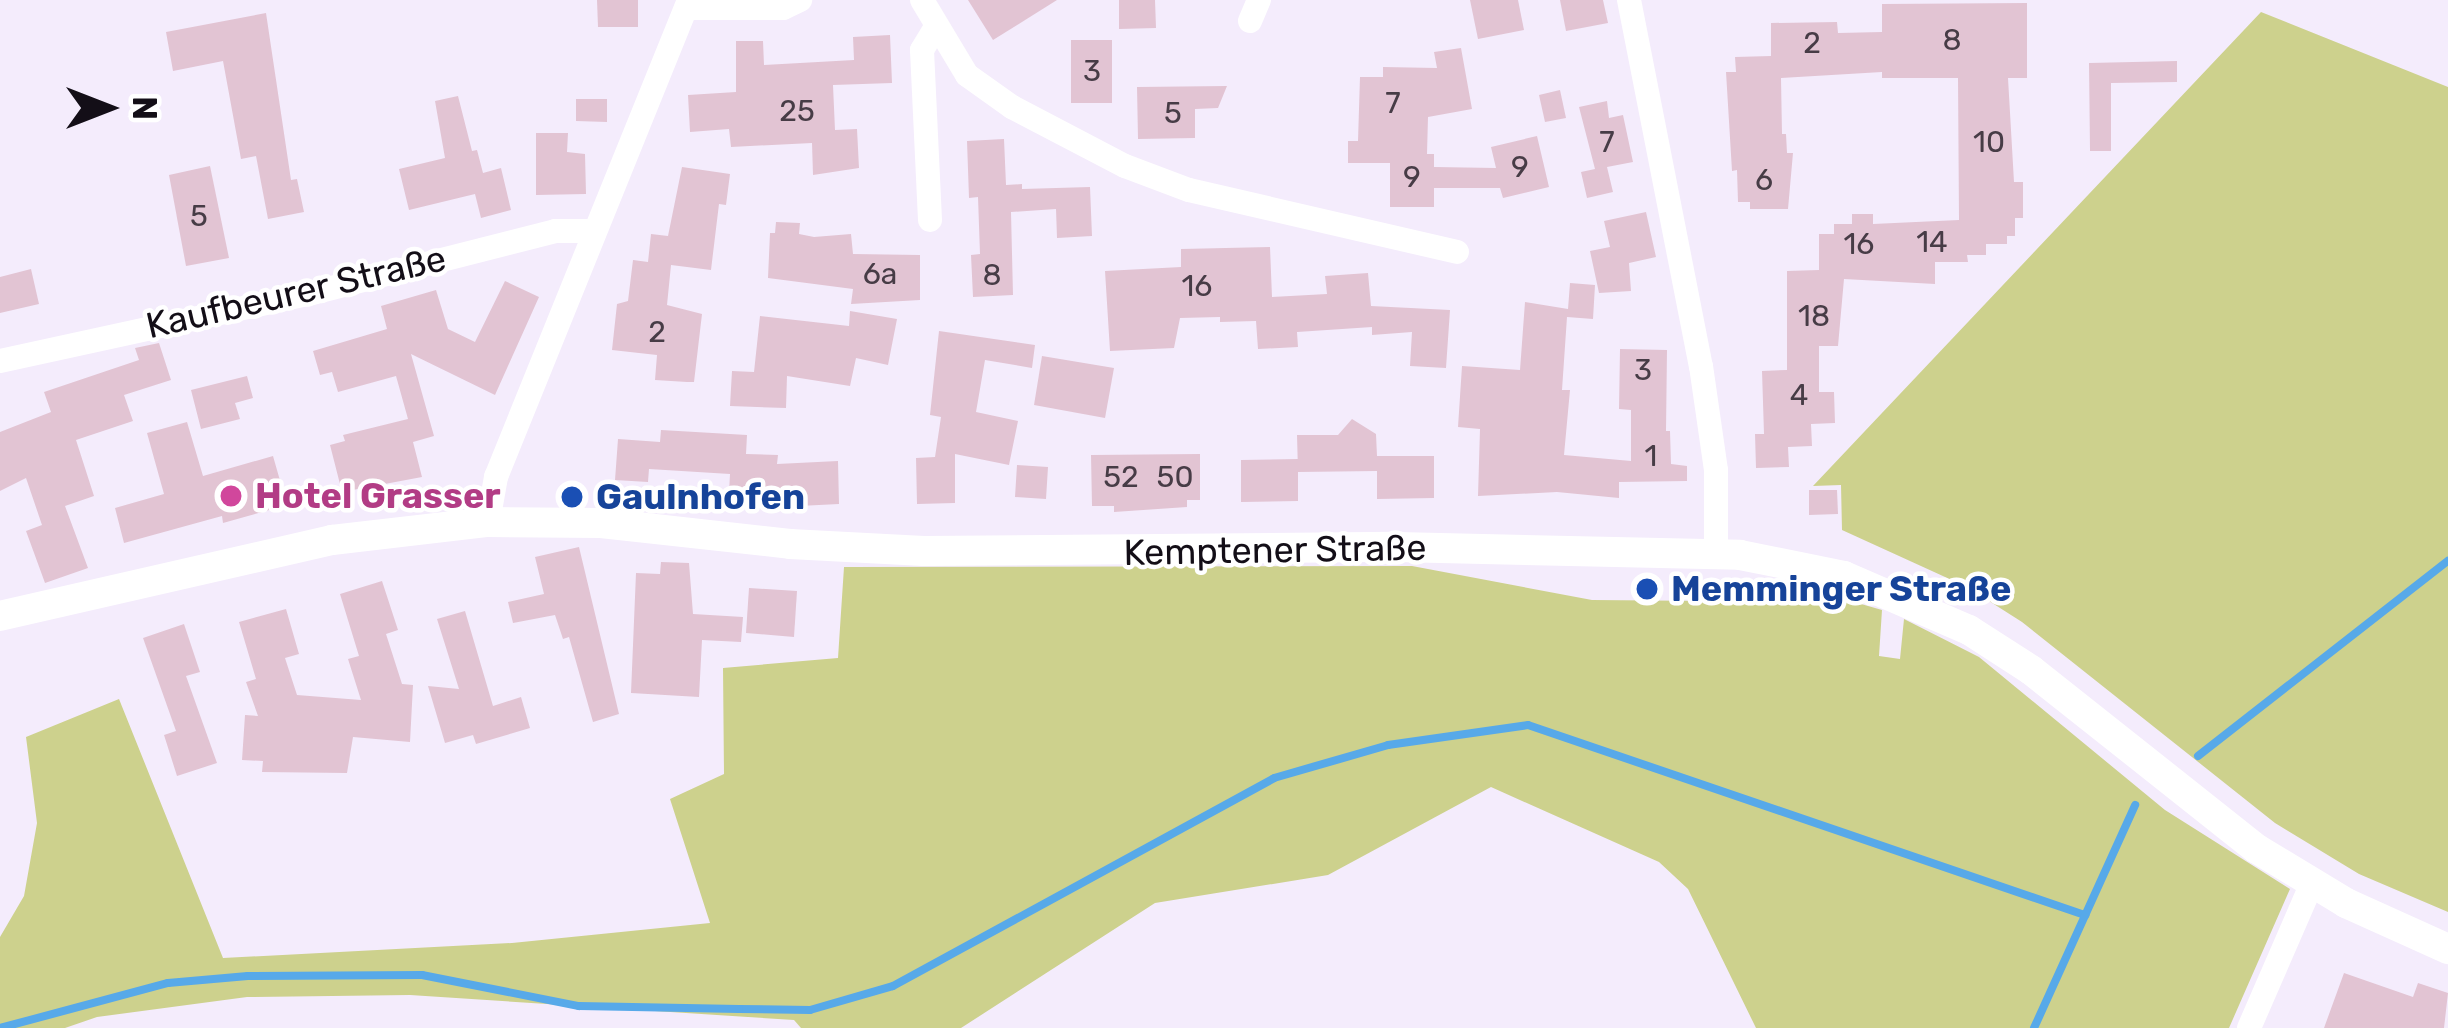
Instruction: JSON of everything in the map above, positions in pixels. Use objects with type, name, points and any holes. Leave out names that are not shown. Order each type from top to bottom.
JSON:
[{"type":"street","points":[[488,522],[496,477],[688,4],[783,8],[800,0]]},
{"type":"street","points":[[922,0],[967,75],[1012,106],[1125,166],[1189,190],[1456,252]]},
{"type":"street","points":[[1629,0],[1701,365],[1716,470],[1716,552]]},
{"type":"street","points":[[930,220],[922,50],[936,27]]},
{"type":"street","name":"Kaufbeurer Straße","points":[[0,361],[312,293],[555,231],[593,231]]},
{"type":"street","name":"Kemptener Straße","points":[[0,616],[332,540],[488,522],[601,523],[790,544],[944,551],[1397,547],[1716,552],[1844,576],[1969,630],[2084,710],[2224,825],[2312,883],[2448,949]]},
{"type":"street","points":[[2249,1028],[2312,883]]},
{"type":"green space","points":[[2261,12],[2448,87],[2448,912],[2359,874],[2275,823],[2022,622],[1967,587],[1842,530],[1841,485],[1813,486]]},
{"type":"green space","points":[[1412,566],[1592,600],[1711,601],[1781,593],[1788,583],[1882,610],[1879,656],[1900,659],[1904,619],[1979,657],[2165,810],[2290,889],[2229,1028],[1756,1028],[1688,889],[1659,862],[1491,787],[1328,875],[1155,903],[961,1028],[801,1028],[794,1020],[410,995],[247,997],[97,1017],[65,1028],[0,1028],[0,937],[24,896],[37,823],[26,737],[119,699],[223,958],[512,943],[710,923],[670,799],[724,774],[723,668],[838,658],[844,567]]},
{"type":"building","points":[[597,0],[638,0],[638,27],[598,27]]},
{"type":"building","points":[[968,0],[1057,0],[993,40]]},
{"type":"building","points":[[1119,0],[1155,0],[1156,28],[1119,29]]},
{"type":"building","points":[[1470,0],[1518,0],[1524,30],[1478,39]]},
{"type":"building","points":[[1560,0],[1603,0],[1608,23],[1566,31]]},
{"type":"building","points":[[2027,3],[2027,78],[2008,78],[2014,182],[2023,182],[2023,218],[2015,218],[2015,236],[2007,236],[2007,244],[1986,244],[1986,255],[1967,255],[1968,262],[1935,262],[1935,284],[1844,279],[1838,346],[1819,346],[1819,392],[1834,392],[1835,423],[1811,424],[1812,446],[1788,447],[1789,467],[1756,468],[1755,434],[1764,434],[1762,371],[1787,370],[1787,271],[1819,270],[1819,234],[1834,234],[1834,224],[1852,224],[1852,214],[1873,214],[1873,224],[1959,220],[1958,78],[1882,78],[1882,72],[1781,78],[1782,134],[1786,134],[1787,153],[1793,153],[1788,209],[1750,209],[1750,202],[1738,202],[1737,170],[1732,171],[1726,72],[1736,72],[1735,57],[1771,56],[1771,23],[1837,22],[1838,33],[1882,32],[1882,4]]},
{"type":"building","points":[[266,13],[291,180],[297,179],[304,212],[268,219],[256,156],[241,159],[223,61],[173,71],[166,32]]},
{"type":"building","points":[[890,35],[892,83],[833,85],[835,130],[857,129],[859,168],[813,175],[812,143],[731,147],[729,129],[690,132],[688,95],[736,92],[736,41],[763,41],[764,65],[854,60],[853,37]]},
{"type":"building","points":[[1071,40],[1112,40],[1112,103],[1071,103]]},
{"type":"building","points":[[1461,48],[1472,109],[1428,117],[1427,154],[1434,154],[1434,167],[1496,168],[1491,147],[1537,136],[1549,187],[1503,198],[1500,188],[1434,188],[1434,207],[1390,207],[1390,163],[1348,163],[1348,141],[1358,141],[1360,77],[1383,77],[1383,67],[1437,68],[1434,52]]},
{"type":"building","points":[[2177,61],[2177,82],[2111,83],[2111,151],[2090,151],[2089,63]]},
{"type":"building","points":[[1227,86],[1218,108],[1195,109],[1195,138],[1138,139],[1137,87]]},
{"type":"building","points":[[1560,90],[1566,118],[1545,122],[1539,95]]},
{"type":"building","points":[[458,96],[472,151],[477,150],[483,173],[501,168],[511,210],[481,218],[475,194],[409,210],[399,169],[445,158],[435,101]]},
{"type":"building","points":[[576,99],[607,99],[607,122],[576,121]]},
{"type":"building","points":[[1607,101],[1609,118],[1623,115],[1633,162],[1607,167],[1613,192],[1587,198],[1581,172],[1595,169],[1579,107]]},
{"type":"building","points":[[536,133],[568,133],[567,152],[585,154],[586,194],[536,195]]},
{"type":"building","points":[[1004,139],[1006,185],[1022,184],[1022,189],[1090,187],[1092,236],[1057,238],[1056,209],[1011,212],[1013,295],[973,297],[971,255],[980,254],[978,197],[969,198],[967,141]]},
{"type":"building","points":[[210,166],[229,258],[186,266],[169,175]]},
{"type":"building","points":[[682,167],[730,174],[726,205],[719,204],[711,270],[671,265],[667,305],[702,314],[694,382],[655,380],[657,355],[612,350],[617,304],[628,301],[633,260],[648,262],[651,234],[668,236]]},
{"type":"building","points":[[1646,212],[1656,257],[1629,263],[1631,291],[1599,293],[1590,251],[1610,247],[1604,221]]},
{"type":"building","points":[[776,222],[800,223],[799,234],[814,237],[851,234],[853,254],[920,255],[920,300],[851,304],[853,289],[768,278],[770,233],[775,233]]},
{"type":"building","points":[[1270,247],[1272,297],[1327,294],[1325,276],[1368,273],[1371,306],[1450,310],[1446,368],[1410,366],[1412,332],[1372,335],[1372,327],[1297,332],[1298,347],[1258,349],[1256,321],[1220,322],[1220,317],[1180,318],[1174,348],[1110,351],[1105,271],[1181,267],[1181,249]]},
{"type":"building","points":[[31,269],[39,304],[0,313],[0,277]]},
{"type":"building","points":[[505,281],[539,297],[495,395],[411,354],[434,436],[413,442],[422,477],[342,492],[330,445],[345,441],[343,435],[408,419],[396,376],[338,392],[332,372],[320,375],[313,351],[387,329],[381,306],[436,290],[448,329],[475,342]]},
{"type":"building","points":[[1570,283],[1595,285],[1593,319],[1567,317],[1562,390],[1570,390],[1564,455],[1631,461],[1631,410],[1619,409],[1620,349],[1667,350],[1666,431],[1670,431],[1671,464],[1687,466],[1687,481],[1619,482],[1619,498],[1557,492],[1478,496],[1480,429],[1458,427],[1462,366],[1520,370],[1525,302],[1568,309]]},
{"type":"building","points":[[850,311],[897,319],[888,365],[856,358],[850,386],[787,376],[786,408],[730,406],[732,371],[754,372],[760,316],[849,326]]},
{"type":"building","points":[[939,331],[1035,345],[1032,368],[985,360],[976,412],[1018,421],[1009,465],[955,454],[955,503],[917,504],[916,458],[935,457],[941,417],[930,415]]},
{"type":"building","points":[[159,343],[171,380],[124,395],[133,421],[76,440],[94,496],[65,506],[88,568],[45,583],[26,531],[42,525],[26,478],[0,491],[0,432],[51,412],[44,392],[139,360],[135,348]]},
{"type":"building","points":[[1042,356],[1114,368],[1105,418],[1034,405]]},
{"type":"building","points":[[247,376],[253,398],[235,403],[240,419],[201,429],[191,390]]},
{"type":"building","points":[[1352,419],[1376,434],[1377,456],[1434,456],[1434,498],[1377,499],[1377,471],[1298,472],[1297,435],[1338,435]]},
{"type":"building","points":[[187,422],[203,476],[273,456],[287,505],[223,523],[222,516],[124,543],[115,508],[164,494],[147,433]]},
{"type":"building","points":[[661,430],[747,435],[746,454],[778,455],[777,464],[838,461],[839,504],[799,506],[799,496],[729,493],[730,474],[649,469],[648,482],[615,480],[618,439],[660,442]]},
{"type":"building","points":[[1200,454],[1200,500],[1187,500],[1187,507],[1114,512],[1114,506],[1092,506],[1091,455]]},
{"type":"building","points":[[1298,459],[1298,501],[1241,502],[1241,460]]},
{"type":"building","points":[[1017,465],[1048,467],[1046,499],[1015,497]]},
{"type":"building","points":[[1809,490],[1837,490],[1838,514],[1809,515]]},
{"type":"building","points":[[579,547],[619,714],[593,722],[569,637],[563,639],[555,615],[513,623],[508,602],[544,594],[535,557]]},
{"type":"building","points":[[661,562],[689,563],[693,614],[743,617],[741,642],[702,640],[699,697],[631,693],[636,573],[660,574]]},
{"type":"building","points":[[382,581],[398,630],[386,634],[402,684],[413,685],[410,742],[353,737],[347,773],[262,772],[263,761],[242,760],[245,715],[258,716],[246,682],[256,679],[239,622],[286,609],[299,654],[285,658],[297,695],[361,700],[348,659],[359,656],[340,594]]},
{"type":"building","points":[[749,588],[797,591],[794,637],[746,633]]},
{"type":"building","points":[[465,611],[493,706],[521,697],[530,728],[476,744],[473,735],[445,743],[428,686],[459,689],[437,619]]},
{"type":"building","points":[[184,624],[200,672],[186,676],[217,763],[177,776],[164,735],[176,731],[143,638]]},
{"type":"building","points":[[2344,973],[2413,997],[2418,983],[2448,993],[2444,1028],[2324,1028]]},
{"type":"waterway","points":[[2198,756],[2448,561]]},
{"type":"waterway","points":[[739,1009],[810,1010],[893,986],[1274,778],[1388,745],[1528,725],[2085,915]]},
{"type":"waterway","points":[[2034,1028],[2135,805]]},
{"type":"waterway","points":[[0,1028],[168,983],[248,976],[422,975],[579,1006],[739,1009]]},
{"type":"place","name":"Hotel Grasser","points":[[231,496]]},
{"type":"place","name":"Gaulnhofen","points":[[572,497]]},
{"type":"place","name":"Memminger Straße","points":[[1647,589]]}]
